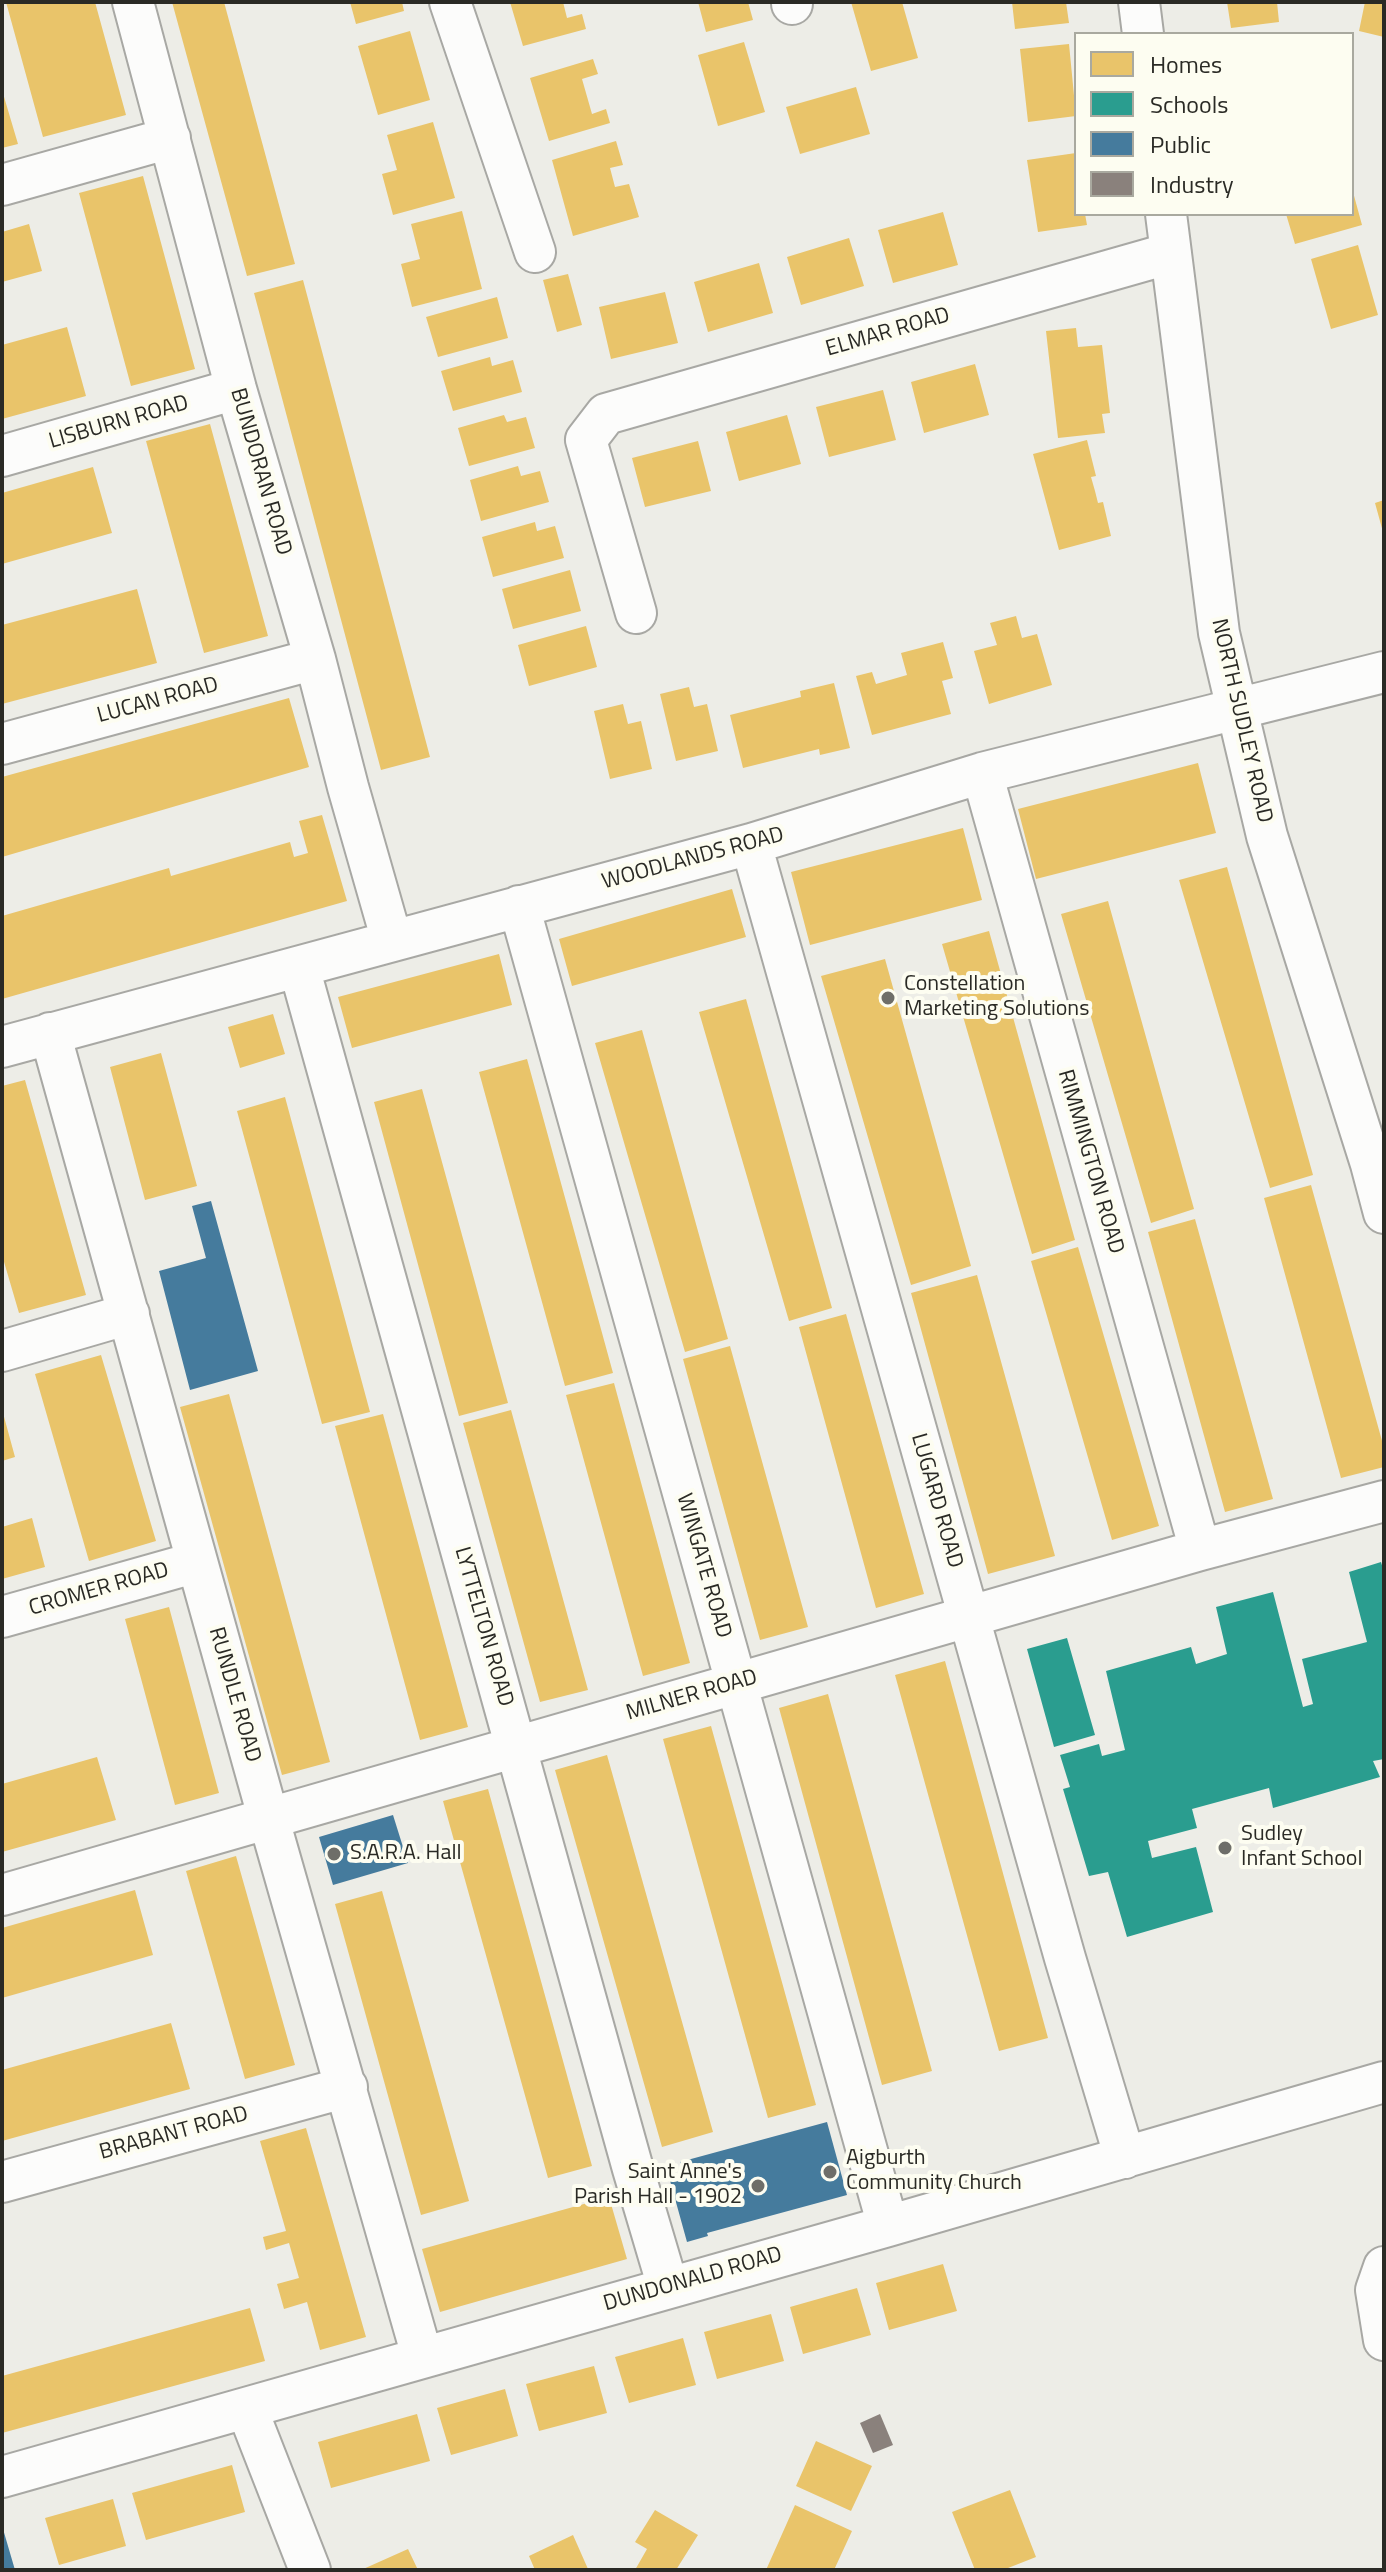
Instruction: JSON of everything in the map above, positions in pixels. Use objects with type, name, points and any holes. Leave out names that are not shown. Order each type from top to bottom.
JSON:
[{"type":"street","name":"BUNDORAN ROAD","points":[[133,2],[236,389],[315,659],[392,941]]},
{"type":"street","points":[[450,2],[535,252]]},
{"type":"street","points":[[1139,2],[1143,32]]},
{"type":"street","points":[[2,185],[170,138]]},
{"type":"street","name":"ELMAR ROAD","points":[[636,613],[586,440],[606,414],[1168,233]]},
{"type":"street","name":"NORTH SUDLEY ROAD","points":[[1168,233],[1219,633],[1267,836],[1384,1213]]},
{"type":"street","name":"LISBURN ROAD","points":[[2,456],[236,389]]},
{"type":"street","name":"LUCAN ROAD","points":[[2,744],[315,659]]},
{"type":"street","name":"WOODLANDS ROAD","points":[[2,1047],[751,844],[982,773],[1384,672]]},
{"type":"street","name":"RIMMINGTON ROAD","points":[[982,773],[1200,1550]]},
{"type":"street","name":"LUGARD ROAD","points":[[751,844],[968,1618],[1125,2158]]},
{"type":"street","name":"WINGATE ROAD","points":[[519,906],[888,2226]]},
{"type":"street","name":"LYTTELTON ROAD","points":[[299,967],[668,2287]]},
{"type":"street","name":"RUNDLE ROAD","points":[[50,1033],[269,1820],[347,2087],[386,2237],[422,2356]]},
{"type":"street","points":[[2,1351],[129,1314]]},
{"type":"street","name":"MILNER ROAD","points":[[2,1895],[1200,1550],[1384,1501]]},
{"type":"street","name":"CROMER ROAD","points":[[2,1617],[197,1562]]},
{"type":"street","name":"DUNDONALD ROAD","points":[[2,2477],[1384,2082]]},
{"type":"street","name":"BRABANT ROAD","points":[[2,2182],[347,2087]]},
{"type":"street","points":[[1384,2267],[1376,2290],[1384,2340]]},
{"type":"street","points":[[247,2409],[310,2570]]},
{"type":"building: Homes","points":[[6,2],[95,2],[126,115],[43,137]]},
{"type":"building: Homes","points":[[172,2],[224,2],[295,264],[247,276]]},
{"type":"building: Homes","points":[[350,2],[402,2],[404,11],[356,24]]},
{"type":"building: Homes","points":[[510,2],[563,2],[567,18],[582,14],[586,29],[523,46]]},
{"type":"building: Homes","points":[[698,2],[748,2],[753,20],[706,32]]},
{"type":"building: Homes","points":[[851,2],[902,2],[918,58],[871,71]]},
{"type":"building: Homes","points":[[1012,2],[1066,2],[1069,23],[1015,29]]},
{"type":"building: Homes","points":[[1227,2],[1277,2],[1279,22],[1231,28]]},
{"type":"building: Homes","points":[[1365,2],[1384,2],[1384,37],[1359,31]]},
{"type":"building: Homes","points":[[410,31],[430,100],[378,115],[358,46]]},
{"type":"building: Homes","points":[[744,42],[765,112],[718,126],[698,55]]},
{"type":"building: Homes","points":[[1069,44],[1074,116],[1028,122],[1020,49]]},
{"type":"building: Homes","points":[[593,59],[598,74],[582,79],[592,114],[606,109],[610,123],[549,141],[530,78]]},
{"type":"building: Homes","points":[[856,87],[870,134],[800,154],[786,107]]},
{"type":"building: Homes","points":[[2,90],[18,144],[2,148]]},
{"type":"building: Homes","points":[[433,122],[455,198],[393,215],[382,174],[397,170],[387,135]]},
{"type":"building: Homes","points":[[616,141],[623,165],[610,168],[615,187],[629,184],[639,217],[573,236],[552,160]]},
{"type":"building: Homes","points":[[1074,153],[1074,216],[1085,216],[1087,225],[1038,232],[1027,160]]},
{"type":"building: Homes","points":[[143,176],[195,369],[131,386],[79,193]]},
{"type":"building: Homes","points":[[1354,196],[1362,225],[1295,244],[1287,216],[1354,216]]},
{"type":"building: Homes","points":[[462,211],[482,289],[412,307],[401,264],[420,259],[411,224]]},
{"type":"building: Homes","points":[[943,212],[958,265],[893,283],[878,230]]},
{"type":"building: Homes","points":[[29,224],[42,271],[2,282],[2,232]]},
{"type":"building: Homes","points":[[849,238],[864,286],[801,305],[787,257]]},
{"type":"building: Homes","points":[[1358,245],[1378,315],[1331,329],[1311,259]]},
{"type":"building: Homes","points":[[759,263],[773,313],[708,332],[694,282]]},
{"type":"building: Homes","points":[[568,274],[582,325],[557,332],[543,280]]},
{"type":"building: Homes","points":[[303,280],[430,757],[381,770],[254,293]]},
{"type":"building: Homes","points":[[665,292],[678,343],[611,359],[599,307]]},
{"type":"building: Homes","points":[[497,297],[508,338],[438,357],[426,317]]},
{"type":"building: Homes","points":[[67,327],[86,396],[2,419],[2,345]]},
{"type":"building: Homes","points":[[1076,328],[1078,347],[1102,345],[1110,413],[1102,414],[1105,433],[1058,438],[1046,331]]},
{"type":"building: Homes","points":[[490,357],[492,366],[513,360],[522,392],[453,411],[441,371]]},
{"type":"building: Homes","points":[[975,364],[989,415],[924,433],[911,382]]},
{"type":"building: Homes","points":[[883,390],[896,440],[829,457],[816,407]]},
{"type":"building: Homes","points":[[504,415],[507,422],[526,417],[535,448],[469,466],[458,428]]},
{"type":"building: Homes","points":[[787,415],[801,464],[739,481],[726,432]]},
{"type":"building: Homes","points":[[210,424],[268,636],[204,653],[146,441]]},
{"type":"building: Homes","points":[[1087,440],[1096,476],[1091,477],[1098,503],[1103,502],[1111,536],[1059,550],[1033,454]]},
{"type":"building: Homes","points":[[698,441],[711,491],[645,507],[632,458]]},
{"type":"building: Homes","points":[[518,466],[521,476],[540,471],[549,502],[481,521],[470,480]]},
{"type":"building: Homes","points":[[93,467],[112,533],[2,564],[2,493]]},
{"type":"building: Homes","points":[[1384,500],[1384,532],[1383,532],[1375,503]]},
{"type":"building: Homes","points":[[535,522],[537,531],[555,526],[564,558],[493,577],[482,537]]},
{"type":"building: Homes","points":[[570,570],[581,611],[513,629],[502,589]]},
{"type":"building: Homes","points":[[137,589],[157,663],[2,704],[2,625]]},
{"type":"building: Homes","points":[[1016,616],[1022,638],[1037,634],[1052,685],[989,704],[974,651],[997,645],[990,623]]},
{"type":"building: Homes","points":[[586,626],[597,667],[529,686],[518,645]]},
{"type":"building: Homes","points":[[943,642],[953,678],[942,681],[951,714],[872,735],[856,676],[872,672],[876,684],[907,675],[901,653]]},
{"type":"building: Homes","points":[[834,683],[850,748],[820,755],[819,749],[743,768],[730,715],[801,697],[800,691]]},
{"type":"building: Homes","points":[[689,687],[694,707],[707,704],[718,751],[676,761],[660,694]]},
{"type":"building: Homes","points":[[289,698],[309,767],[2,857],[2,777]]},
{"type":"building: Homes","points":[[623,704],[628,724],[641,721],[652,769],[610,779],[594,711]]},
{"type":"building: Homes","points":[[1198,763],[1216,833],[1036,879],[1018,809]]},
{"type":"building: Homes","points":[[322,815],[347,901],[2,999],[2,916],[169,868],[171,876],[290,842],[294,857],[308,853],[299,821]]},
{"type":"building: Homes","points":[[963,828],[982,900],[810,945],[791,872]]},
{"type":"building: Homes","points":[[1227,867],[1313,1175],[1270,1188],[1179,880]]},
{"type":"building: Homes","points":[[732,889],[746,937],[572,986],[559,939]]},
{"type":"building: Homes","points":[[1108,901],[1194,1209],[1151,1223],[1061,914]]},
{"type":"building: Homes","points":[[989,931],[1075,1240],[1032,1254],[942,944]]},
{"type":"building: Homes","points":[[499,954],[512,1005],[352,1048],[338,997]]},
{"type":"building: Homes","points":[[885,959],[971,1266],[911,1285],[821,976]]},
{"type":"building: Homes","points":[[746,999],[832,1308],[789,1321],[699,1012]]},
{"type":"building: Homes","points":[[273,1014],[285,1054],[240,1068],[228,1027]]},
{"type":"building: Homes","points":[[642,1030],[728,1339],[685,1352],[595,1043]]},
{"type":"building: Homes","points":[[161,1053],[197,1186],[145,1200],[110,1067]]},
{"type":"building: Homes","points":[[527,1059],[613,1373],[565,1386],[479,1072]]},
{"type":"building: Homes","points":[[25,1080],[86,1295],[19,1313],[2,1255],[2,1086]]},
{"type":"building: Homes","points":[[422,1089],[508,1403],[459,1416],[374,1102]]},
{"type":"building: Homes","points":[[285,1097],[370,1412],[322,1424],[237,1111]]},
{"type":"building: Homes","points":[[1311,1185],[1384,1448],[1384,1467],[1341,1478],[1264,1198]]},
{"type":"building: Homes","points":[[1195,1219],[1273,1499],[1225,1512],[1148,1232]]},
{"type":"building: Homes","points":[[1078,1247],[1159,1526],[1112,1540],[1031,1261]]},
{"type":"building: Homes","points":[[977,1275],[1055,1556],[988,1574],[911,1293]]},
{"type":"building: Homes","points":[[846,1314],[924,1594],[876,1608],[799,1327]]},
{"type":"building: Homes","points":[[730,1346],[808,1627],[760,1640],[683,1359]]},
{"type":"building: Homes","points":[[101,1355],[156,1541],[89,1561],[35,1374]]},
{"type":"building: Homes","points":[[614,1383],[690,1663],[643,1676],[566,1395]]},
{"type":"building: Homes","points":[[229,1394],[330,1762],[282,1775],[180,1407]]},
{"type":"building: Homes","points":[[511,1410],[588,1690],[540,1702],[463,1423]]},
{"type":"building: Homes","points":[[2,1414],[15,1457],[2,1461]]},
{"type":"building: Homes","points":[[383,1414],[468,1727],[420,1740],[335,1426]]},
{"type":"building: Homes","points":[[32,1518],[45,1567],[2,1579],[2,1527]]},
{"type":"building: Homes","points":[[169,1607],[219,1793],[175,1805],[125,1619]]},
{"type":"building: Homes","points":[[945,1661],[1048,2038],[999,2051],[895,1675]]},
{"type":"building: Homes","points":[[828,1694],[932,2071],[882,2085],[779,1708]]},
{"type":"building: Homes","points":[[711,1726],[816,2105],[768,2118],[663,1739]]},
{"type":"building: Homes","points":[[607,1755],[713,2132],[662,2147],[555,1770]]},
{"type":"building: Homes","points":[[97,1757],[116,1820],[2,1852],[2,1784]]},
{"type":"building: Homes","points":[[488,1789],[592,2166],[548,2178],[443,1801]]},
{"type":"building: Homes","points":[[236,1856],[295,2065],[245,2079],[186,1871]]},
{"type":"building: Homes","points":[[135,1890],[153,1955],[2,1998],[2,1928]]},
{"type":"building: Homes","points":[[382,1891],[469,2201],[421,2215],[335,1904]]},
{"type":"building: Homes","points":[[171,2023],[190,2089],[2,2141],[2,2070]]},
{"type":"building: Homes","points":[[306,2128],[366,2337],[320,2350],[307,2302],[284,2309],[277,2284],[299,2278],[289,2243],[266,2250],[263,2237],[286,2231],[260,2141]]},
{"type":"building: Homes","points":[[609,2197],[627,2259],[440,2312],[422,2249]]},
{"type":"building: Homes","points":[[943,2264],[957,2311],[889,2330],[876,2283]]},
{"type":"building: Homes","points":[[857,2288],[871,2335],[803,2354],[790,2307]]},
{"type":"building: Homes","points":[[250,2308],[265,2361],[2,2433],[2,2376]]},
{"type":"building: Homes","points":[[771,2314],[784,2361],[717,2379],[704,2332]]},
{"type":"building: Homes","points":[[683,2338],[696,2385],[629,2403],[615,2357]]},
{"type":"building: Homes","points":[[594,2366],[607,2413],[539,2431],[526,2384]]},
{"type":"building: Homes","points":[[505,2389],[518,2436],[451,2455],[437,2408]]},
{"type":"building: Homes","points":[[417,2414],[430,2461],[331,2488],[318,2442]]},
{"type":"building: Homes","points":[[816,2441],[872,2466],[851,2511],[796,2486]]},
{"type":"building: Homes","points":[[232,2465],[245,2512],[146,2540],[132,2493]]},
{"type":"building: Homes","points":[[1010,2490],[1036,2557],[1003,2570],[975,2570],[952,2512]]},
{"type":"building: Homes","points":[[113,2499],[126,2546],[59,2565],[45,2518]]},
{"type":"building: Homes","points":[[795,2505],[852,2531],[834,2570],[766,2570]]},
{"type":"building: Homes","points":[[655,2510],[698,2535],[676,2570],[635,2570],[647,2549],[635,2542]]},
{"type":"building: Homes","points":[[573,2535],[588,2569],[535,2570],[529,2556]]},
{"type":"building: Homes","points":[[408,2549],[418,2570],[361,2570]]},
{"type":"building: Schools","points":[[1381,1562],[1384,1572],[1384,1759],[1373,1761],[1380,1777],[1273,1808],[1269,1788],[1192,1809],[1197,1828],[1148,1841],[1152,1858],[1196,1847],[1213,1912],[1127,1937],[1108,1872],[1089,1876],[1063,1789],[1070,1787],[1060,1755],[1099,1744],[1102,1756],[1125,1750],[1106,1671],[1191,1647],[1196,1664],[1227,1654],[1216,1607],[1273,1592],[1303,1707],[1313,1704],[1302,1659],[1367,1642],[1349,1572]]},
{"type":"building: Schools","points":[[1067,1638],[1095,1735],[1054,1747],[1027,1649]]},
{"type":"building: Public","points":[[211,1201],[258,1371],[190,1390],[159,1271],[206,1258],[192,1206]]},
{"type":"building: Public","points":[[393,1815],[408,1863],[333,1885],[319,1837]]},
{"type":"building: Public","name":"Saint Anne's Parish Hall - 1902","points":[[827,2122],[847,2195],[707,2233],[708,2236],[687,2242],[669,2177],[684,2173],[680,2162]]},
{"type":"building: Public","points":[[3,2529],[15,2570],[2,2570]]},
{"type":"building: Industry","points":[[880,2414],[893,2445],[873,2453],[860,2423]]},
{"type":"place","name":"Constellation Marketing Solutions","points":[[888,998]]},
{"type":"place","name":"Sudley Infant School","points":[[1225,1848]]},
{"type":"place","name":"S.A.R.A. Hall","points":[[334,1854]]},
{"type":"place","name":"Aigburth Community Church","points":[[830,2172]]},
{"type":"place","name":"Saint Anne's Parish Hall - 1902","points":[[758,2186]]}]
